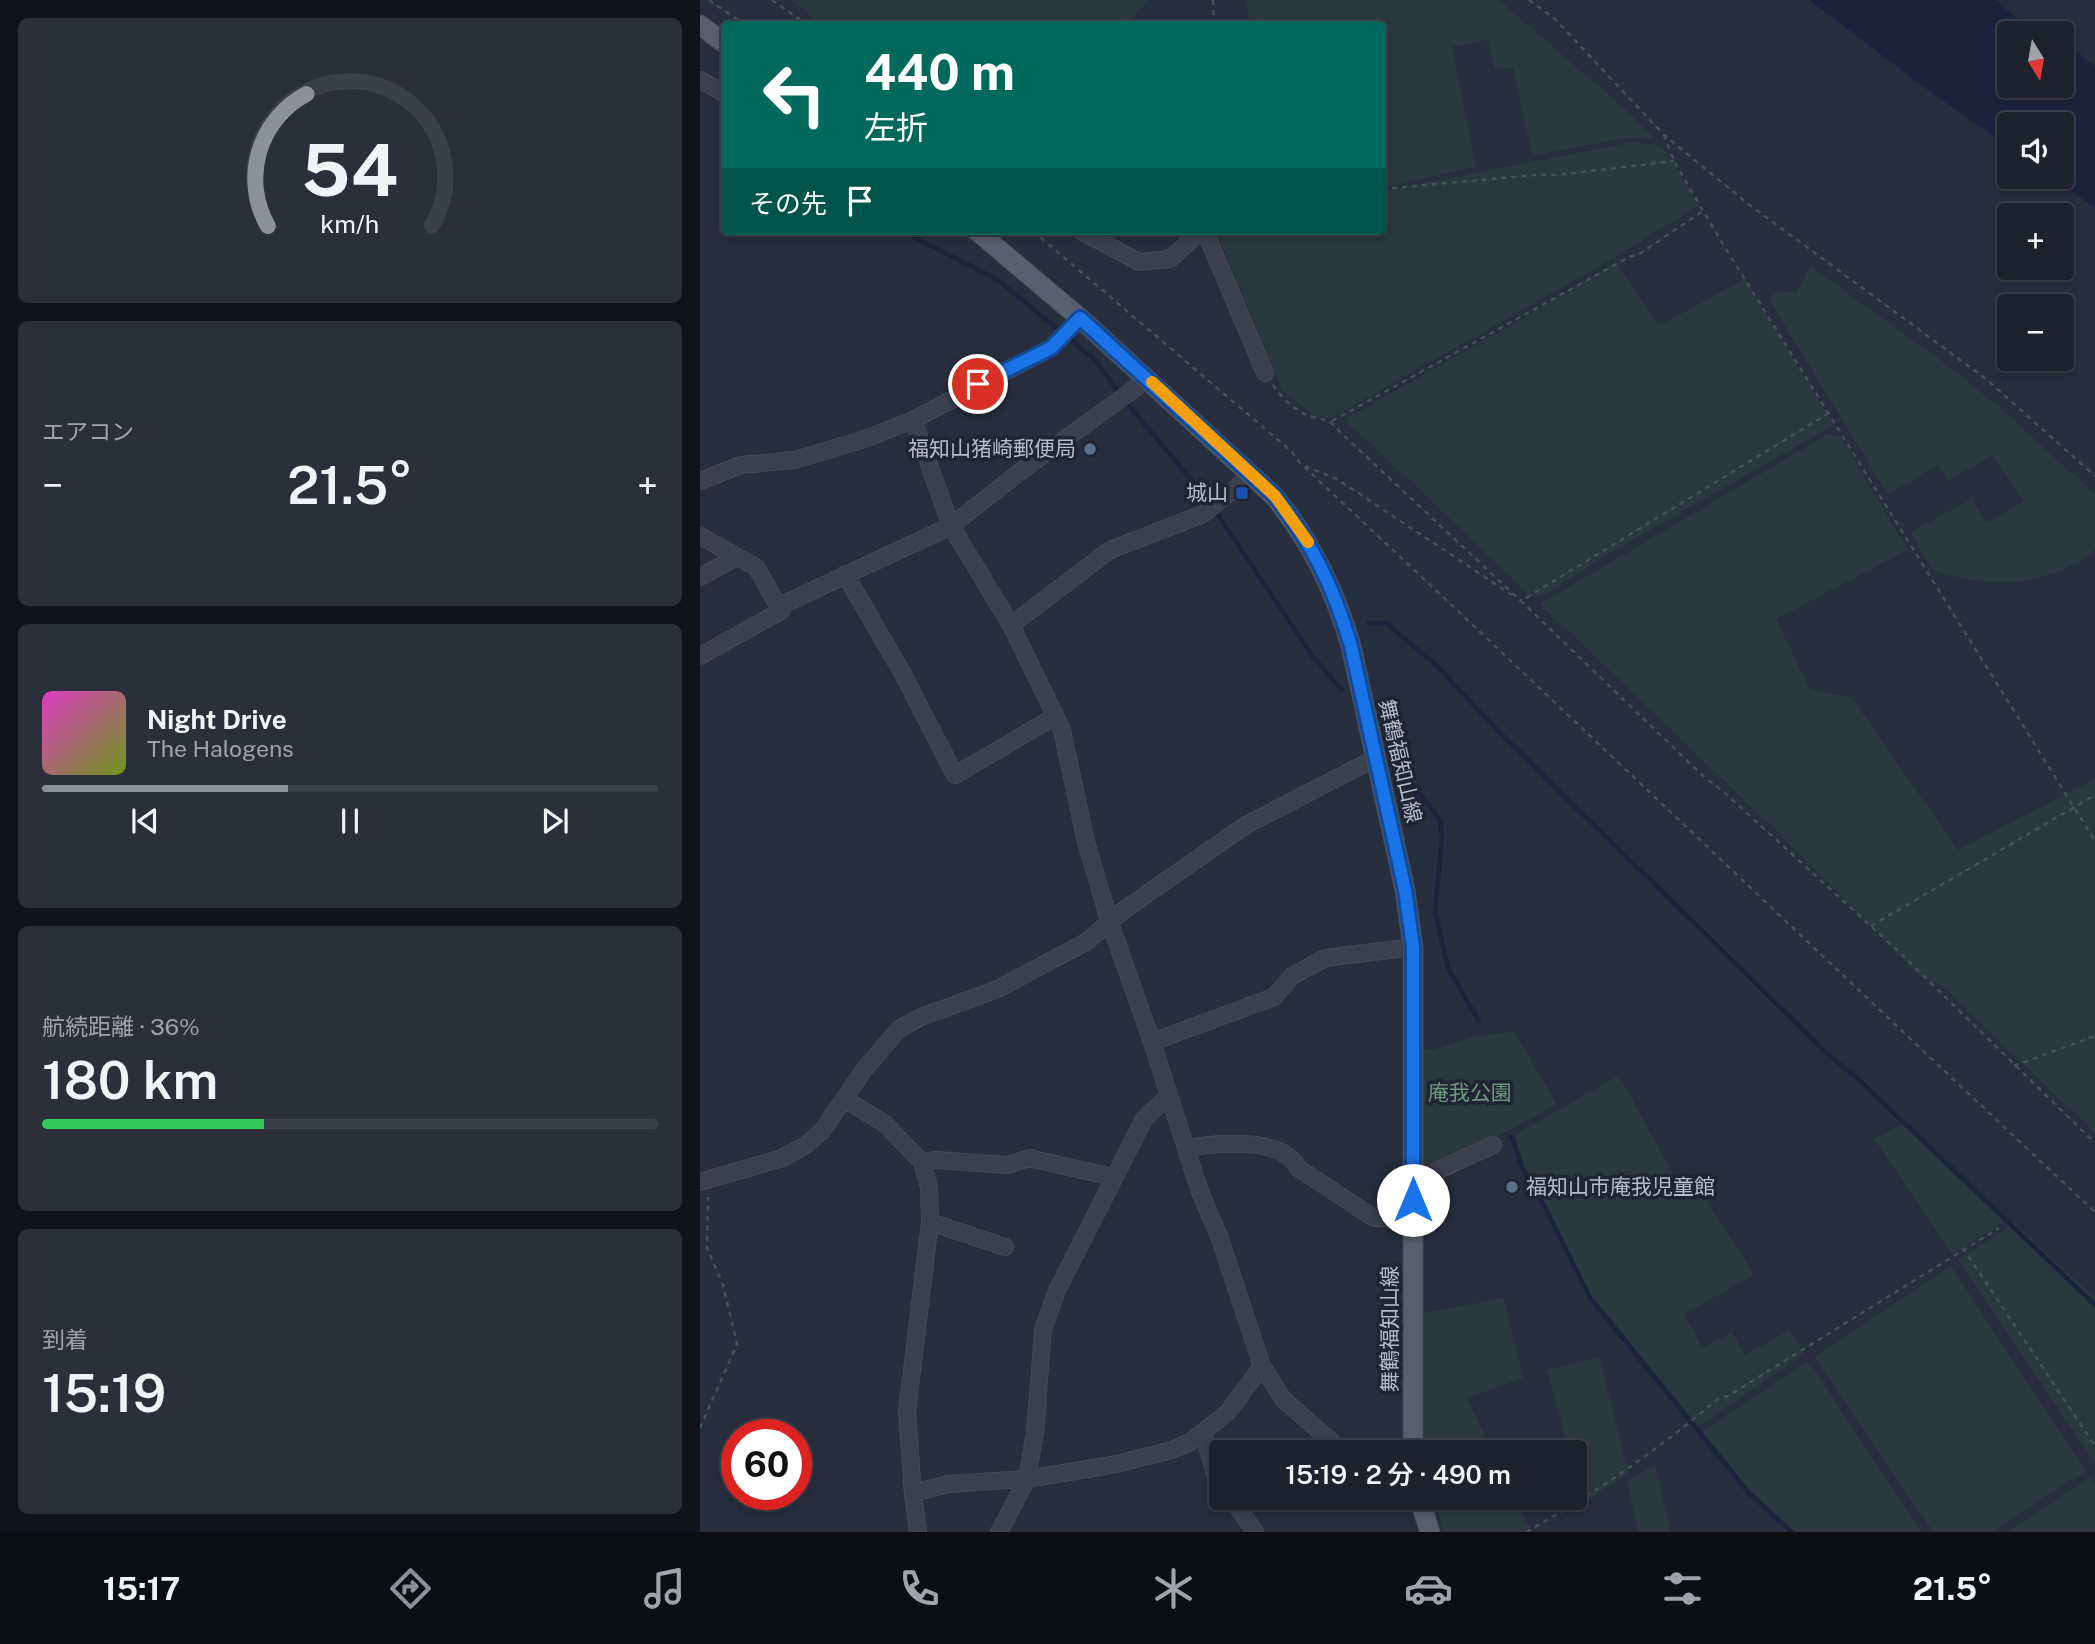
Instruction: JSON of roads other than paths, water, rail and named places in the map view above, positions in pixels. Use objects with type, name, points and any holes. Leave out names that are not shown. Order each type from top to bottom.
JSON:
[{"type":"main road","points":[[700,25],[721,41]]},
{"type":"main road","name":"舞鶴福知山線","points":[[982,235],[1080,318],[1275,496],[1299,527],[1321,564],[1335,596],[1351,646],[1376,758],[1405,890],[1413,947],[1413,1440]]},
{"type":"main road","points":[[1423,1510],[1430,1532]]},
{"type":"street","points":[[700,80],[721,91]]},
{"type":"street","points":[[1088,235],[1139,262],[1170,259],[1198,235]]},
{"type":"street","points":[[1205,235],[1265,373]]},
{"type":"street","points":[[700,481],[741,465],[795,460],[865,439],[913,420],[1051,348],[1080,318]]},
{"type":"street","points":[[700,656],[781,611],[786,603],[951,526],[1017,474],[1148,379]]},
{"type":"street","points":[[913,420],[951,526],[1011,625],[1062,730],[1086,842],[1110,923],[1262,1366],[1283,1399],[1329,1440]]},
{"type":"street","points":[[1011,625],[1110,550],[1203,514],[1252,475]]},
{"type":"street","points":[[700,536],[756,568],[781,611]]},
{"type":"street","points":[[700,577],[737,557]]},
{"type":"street","points":[[845,574],[903,674],[956,775],[1054,717]]},
{"type":"street","points":[[704,1181],[782,1158],[806,1145],[822,1131],[863,1071],[899,1029],[921,1017],[998,989],[1086,942],[1124,910],[1246,824],[1376,758]]},
{"type":"street","points":[[1152,1042],[1273,997],[1292,976],[1325,958],[1413,947]]},
{"type":"street","points":[[999,1532],[1027,1479],[1035,1432],[1043,1330],[1056,1293],[1144,1119],[1169,1095]]},
{"type":"street","points":[[845,1099],[884,1123],[922,1162],[929,1187],[930,1222],[907,1410],[918,1532]]},
{"type":"street","points":[[1186,1148],[1244,1144],[1279,1149],[1293,1159],[1298,1168],[1374,1218],[1413,1219]]},
{"type":"street","points":[[1413,1182],[1493,1145]]},
{"type":"street","points":[[922,1162],[936,1160],[1008,1165],[1029,1158],[1114,1177]]},
{"type":"street","points":[[930,1222],[1005,1247]]},
{"type":"street","points":[[913,1493],[948,1485],[1027,1479],[1112,1465],[1172,1450],[1190,1442],[1228,1412],[1262,1366]]},
{"type":"street","points":[[1203,1432],[1209,1453]]},
{"type":"street","points":[[1239,1510],[1255,1532]]},
{"type":"water","points":[[1809,0],[1996,0],[2020,21],[1997,21],[1997,98],[2074,98],[2074,50],[2095,66],[2095,208],[2068,189],[2074,189],[2074,112],[1997,112],[1997,139]]},
{"type":"waterway","points":[[914,237],[998,280],[1095,360],[1120,394]]},
{"type":"waterway","points":[[1125,401],[1206,497],[1313,657],[1342,690]]},
{"type":"waterway","points":[[1369,623],[1386,623],[1435,664],[1499,732],[1830,1056],[1859,1080],[2095,1305]]},
{"type":"waterway","points":[[1388,752],[1440,820],[1442,836],[1435,911],[1448,969],[1479,1021]]},
{"type":"waterway","points":[[1512,1137],[1522,1167],[1590,1298],[1749,1493],[1792,1532]]},
{"type":"place","name":"福知山猪崎郵便局","points":[[1090,449]]},
{"type":"place","name":"城山","points":[[1242,493]]},
{"type":"place","name":"福知山市庵我児童館","points":[[1512,1187]]},
{"type":"park label","name":"庵我公園","points":[[1470,1093]]}]
